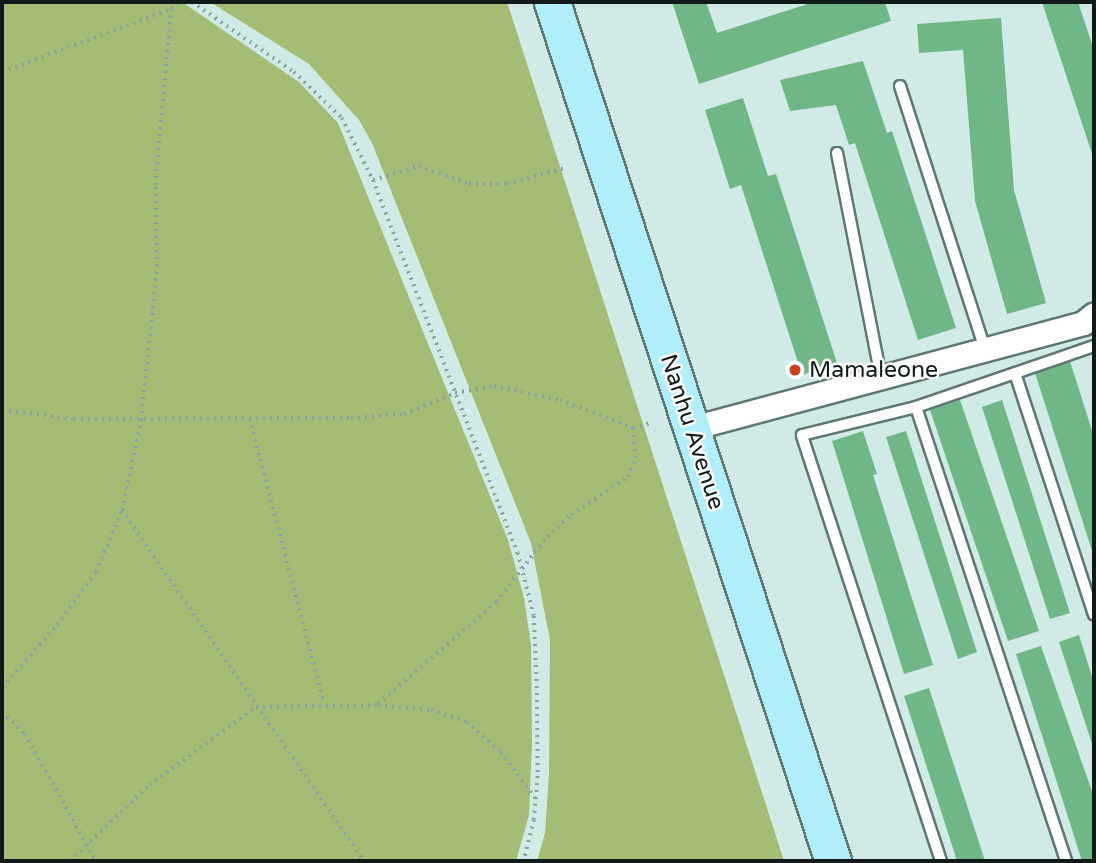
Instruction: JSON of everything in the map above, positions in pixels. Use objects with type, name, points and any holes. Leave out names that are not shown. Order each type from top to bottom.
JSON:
[{"type":"main road","name":"Nanhu Avenue","points":[[530,2],[811,861]]},
{"type":"main road","name":"Nanhu Avenue","points":[[552,2],[833,861]]},
{"type":"street","points":[[692,428],[1083,323],[1094,314]]},
{"type":"lane","points":[[900,86],[985,349]]},
{"type":"lane","points":[[837,153],[881,377]]},
{"type":"lane","points":[[941,861],[802,435],[916,407],[1094,346]]},
{"type":"lane","points":[[1015,373],[1094,614]]},
{"type":"lane","points":[[916,407],[1066,861]]},
{"type":"path","points":[[2,72],[171,9],[179,2]]},
{"type":"path","points":[[192,2],[317,91],[342,118],[373,180],[523,571],[534,616],[536,800],[524,861]]},
{"type":"path","points":[[2,687],[57,625],[96,572],[122,510],[141,420],[157,266],[155,185],[171,9]]},
{"type":"path","points":[[373,180],[419,166],[469,184],[507,184],[568,167]]},
{"type":"path","points":[[2,410],[74,419],[141,420],[404,414],[455,393],[494,386],[522,390],[633,428],[650,424]]},
{"type":"path","points":[[250,419],[324,704]]},
{"type":"path","points":[[378,705],[496,602],[523,571],[547,537],[571,516],[628,477],[635,458],[633,428]]},
{"type":"path","points":[[122,510],[364,861]]},
{"type":"path","points":[[70,861],[149,785],[257,708],[324,704],[431,709],[467,722],[501,752],[536,800]]},
{"type":"path","points":[[2,712],[31,743],[96,861]]},
{"type":"green space","points":[[2,2],[182,2],[299,82],[338,123],[508,540],[524,598],[531,645],[532,743],[529,815],[516,861],[2,861]]},
{"type":"green space","points":[[210,2],[507,2],[784,861],[537,861],[545,833],[549,775],[550,640],[531,543],[372,143],[359,120],[309,64]]},
{"type":"building","points":[[672,2],[706,2],[717,33],[814,2],[885,2],[891,21],[699,84]]},
{"type":"building","points":[[1042,2],[1078,2],[1094,50],[1094,160]]},
{"type":"building","points":[[1001,18],[1014,190],[1046,303],[1007,314],[975,201],[963,50],[919,53],[917,24]]},
{"type":"building","points":[[863,61],[887,133],[892,131],[956,328],[918,340],[855,143],[849,145],[836,105],[790,111],[780,80]]},
{"type":"building","points":[[743,98],[768,176],[776,174],[837,363],[802,375],[741,185],[730,189],[705,110]]},
{"type":"building","points":[[1070,361],[1094,437],[1094,557],[1035,373]]},
{"type":"building","points":[[960,400],[1039,631],[1008,641],[930,410]]},
{"type":"building","points":[[1002,400],[1070,613],[1050,619],[982,407]]},
{"type":"building","points":[[863,431],[877,474],[873,475],[933,665],[904,674],[832,441]]},
{"type":"building","points":[[906,431],[977,652],[958,659],[886,437]]},
{"type":"building","points":[[1079,635],[1094,683],[1094,750],[1059,642]]},
{"type":"building","points":[[1041,646],[1094,797],[1094,861],[1082,861],[1016,654]]},
{"type":"building","points":[[929,688],[985,861],[957,861],[904,696]]},
{"type":"place","name":"Mamaleone","points":[[795,370]]}]
